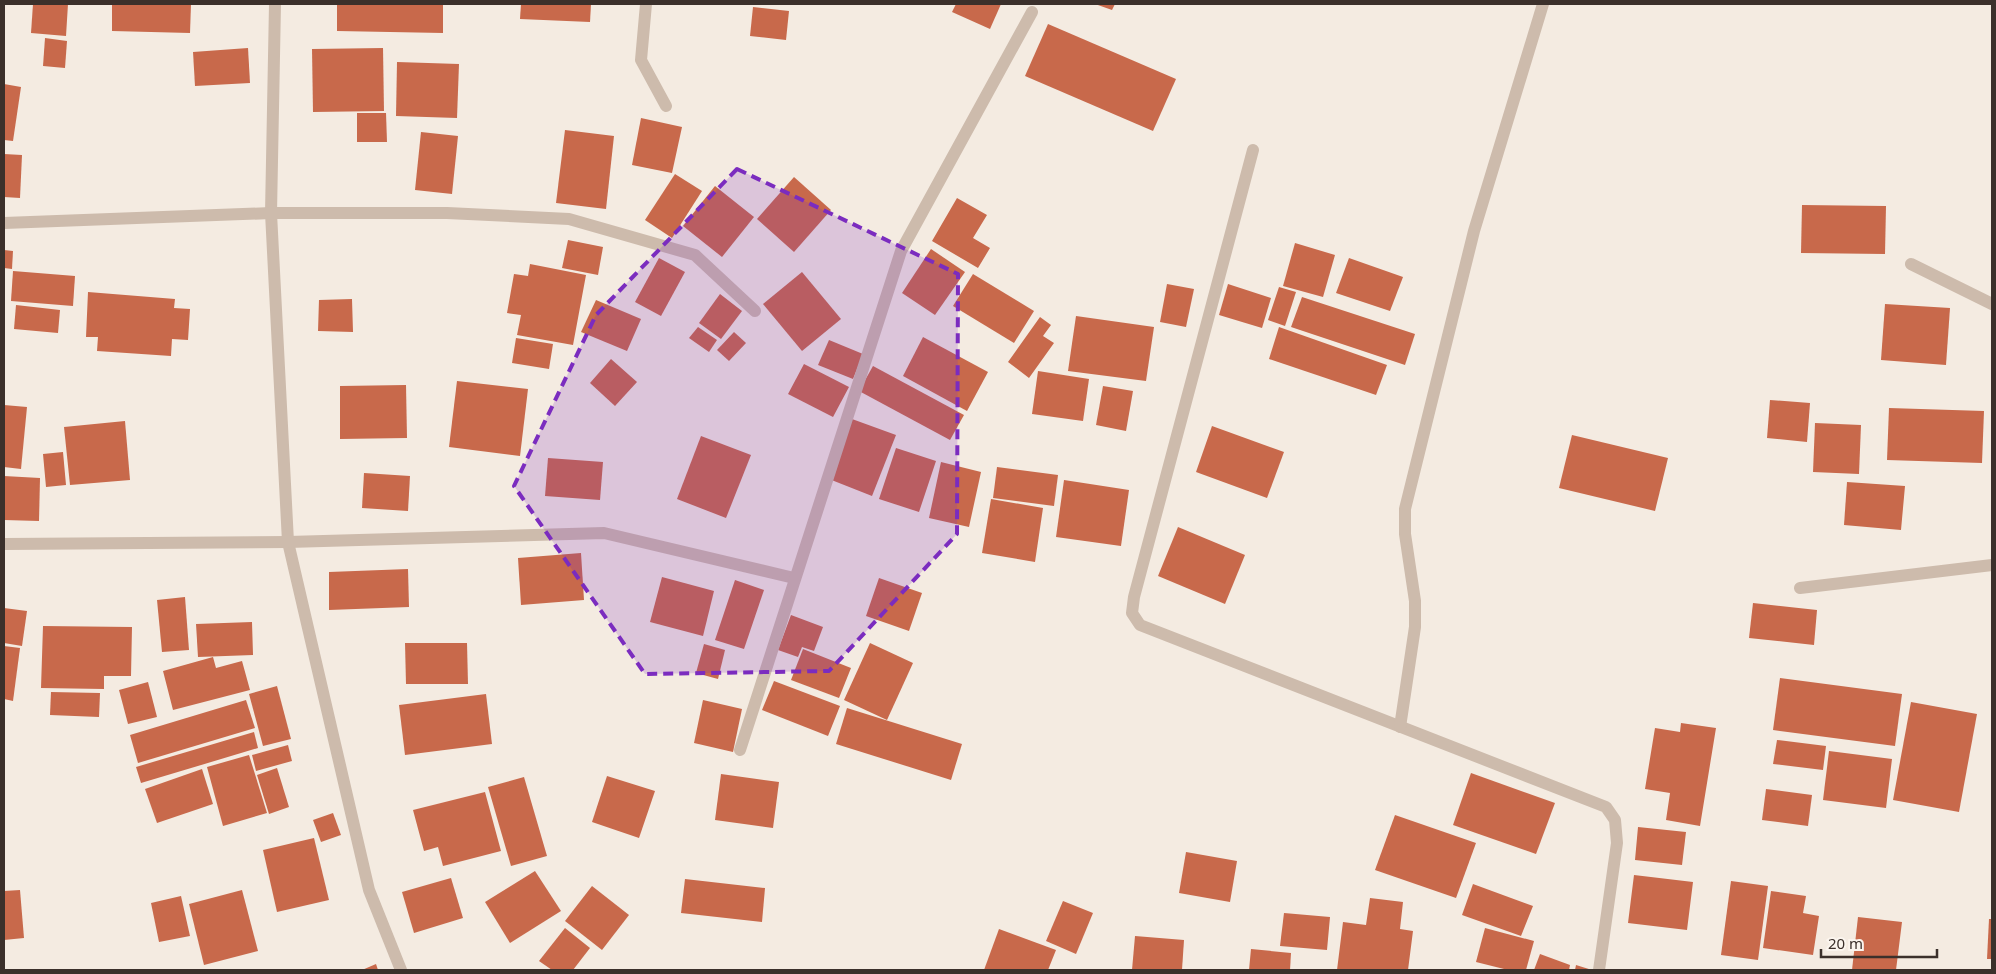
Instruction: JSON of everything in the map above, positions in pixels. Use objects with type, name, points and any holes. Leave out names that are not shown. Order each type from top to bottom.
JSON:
[{"type":"street","points":[[275,4],[271,213],[288,542],[369,890],[401,970]]},
{"type":"street","points":[[646,4],[641,60],[666,106]]},
{"type":"street","points":[[1400,727],[1414,627],[1415,601],[1405,534],[1405,508],[1474,231],[1543,4]]},
{"type":"street","points":[[740,750],[901,251],[1032,12]]},
{"type":"street","points":[[1253,150],[1134,597],[1132,613],[1140,625],[1606,807],[1615,820],[1617,842],[1599,970]]},
{"type":"street","points":[[4,223],[271,213],[447,213],[569,219],[695,255],[755,310]]},
{"type":"street","points":[[1911,264],[1992,304]]},
{"type":"street","points":[[4,544],[288,542],[604,533],[794,578]]},
{"type":"street","points":[[1800,588],[1992,565]]},
{"type":"highlighted area","points":[[737,169],[958,274],[957,534],[829,671],[645,674],[514,486],[596,315]]},
{"type":"building","points":[[33,4],[68,4],[66,36],[31,33]]},
{"type":"building","points":[[112,4],[191,4],[190,33],[112,31]]},
{"type":"building","points":[[337,4],[443,4],[443,33],[337,31]]},
{"type":"building","points":[[521,4],[591,4],[590,22],[520,19]]},
{"type":"building","points":[[956,4],[1001,4],[990,29],[952,12]]},
{"type":"building","points":[[1095,4],[1115,4],[1112,10]]},
{"type":"building","points":[[753,7],[789,11],[786,40],[750,36]]},
{"type":"building","points":[[1048,24],[1176,79],[1153,131],[1025,76]]},
{"type":"building","points":[[45,38],[67,41],[65,68],[43,66]]},
{"type":"building","points":[[248,48],[250,83],[195,86],[193,52]]},
{"type":"building","points":[[383,48],[384,111],[313,112],[312,49]]},
{"type":"building","points":[[397,62],[459,64],[457,118],[396,116]]},
{"type":"building","points":[[4,84],[21,87],[13,141],[4,140]]},
{"type":"building","points":[[357,113],[386,113],[387,142],[357,142]]},
{"type":"building","points":[[641,118],[682,127],[672,173],[632,165]]},
{"type":"building","points":[[565,130],[614,136],[606,209],[556,203]]},
{"type":"building","points":[[421,132],[458,136],[452,194],[415,190]]},
{"type":"building","points":[[4,154],[22,155],[20,198],[4,197]]},
{"type":"building","points":[[675,174],[702,191],[672,238],[645,220]]},
{"type":"building","points":[[794,177],[831,210],[794,252],[757,219]]},
{"type":"building","points":[[715,186],[754,217],[722,257],[683,226]]},
{"type":"building","points":[[957,198],[987,215],[973,238],[990,248],[978,268],[932,241]]},
{"type":"building","points":[[1802,205],[1886,206],[1885,254],[1801,253]]},
{"type":"building","points":[[568,240],[603,247],[598,275],[562,268]]},
{"type":"building","points":[[1295,243],[1335,255],[1323,297],[1283,286]]},
{"type":"building","points":[[931,249],[965,272],[935,315],[902,293]]},
{"type":"building","points":[[4,250],[13,251],[12,269],[4,268]]},
{"type":"building","points":[[659,258],[685,272],[661,316],[635,302]]},
{"type":"building","points":[[1349,258],[1403,277],[1390,311],[1336,293]]},
{"type":"building","points":[[530,264],[586,275],[573,345],[517,335],[521,315],[507,313],[514,274],[528,276]]},
{"type":"building","points":[[13,271],[75,276],[73,306],[11,301]]},
{"type":"building","points":[[802,272],[841,319],[802,351],[763,304]]},
{"type":"building","points":[[973,274],[1034,311],[1014,343],[953,306]]},
{"type":"building","points":[[1167,284],[1194,289],[1186,327],[1160,322]]},
{"type":"building","points":[[1228,284],[1271,298],[1262,328],[1219,315]]},
{"type":"building","points":[[1279,287],[1296,292],[1285,326],[1268,320]]},
{"type":"building","points":[[88,292],[175,299],[174,308],[190,309],[188,340],[172,339],[171,356],[97,351],[98,337],[86,337]]},
{"type":"building","points":[[720,294],[742,311],[721,339],[699,323]]},
{"type":"building","points":[[1302,297],[1415,334],[1405,365],[1291,327]]},
{"type":"building","points":[[352,299],[353,332],[318,331],[319,300]]},
{"type":"building","points":[[596,300],[641,319],[627,351],[581,332]]},
{"type":"building","points":[[1885,304],[1950,308],[1946,365],[1881,360]]},
{"type":"building","points":[[16,305],[60,310],[58,333],[14,329]]},
{"type":"building","points":[[1076,316],[1154,327],[1146,381],[1068,371]]},
{"type":"building","points":[[1040,317],[1051,325],[1043,336],[1054,343],[1029,378],[1008,362]]},
{"type":"building","points":[[698,327],[717,340],[709,352],[689,338]]},
{"type":"building","points":[[1279,327],[1387,365],[1376,395],[1269,359]]},
{"type":"building","points":[[734,332],[746,343],[729,361],[717,350]]},
{"type":"building","points":[[923,337],[988,372],[967,411],[903,376]]},
{"type":"building","points":[[516,338],[553,344],[549,369],[512,363]]},
{"type":"building","points":[[829,340],[863,354],[853,379],[818,365]]},
{"type":"building","points":[[611,359],[637,382],[615,406],[590,383]]},
{"type":"building","points":[[804,364],[849,387],[833,417],[788,394]]},
{"type":"building","points":[[873,366],[964,415],[950,440],[859,391]]},
{"type":"building","points":[[1038,371],[1089,379],[1083,421],[1032,414]]},
{"type":"building","points":[[457,381],[528,389],[520,456],[449,447]]},
{"type":"building","points":[[406,385],[407,438],[340,439],[340,386]]},
{"type":"building","points":[[1103,386],[1133,391],[1126,431],[1096,425]]},
{"type":"building","points":[[1770,400],[1810,403],[1807,442],[1767,438]]},
{"type":"building","points":[[4,405],[27,407],[21,469],[4,467]]},
{"type":"building","points":[[1889,408],[1984,411],[1982,463],[1887,460]]},
{"type":"building","points":[[852,419],[896,435],[872,496],[829,479]]},
{"type":"building","points":[[125,421],[130,480],[70,485],[64,427]]},
{"type":"building","points":[[1815,423],[1861,425],[1859,474],[1813,472]]},
{"type":"building","points":[[1212,426],[1284,452],[1267,498],[1196,472]]},
{"type":"building","points":[[1572,435],[1668,458],[1655,511],[1559,488]]},
{"type":"building","points":[[701,436],[751,455],[726,518],[677,499]]},
{"type":"building","points":[[896,448],[936,461],[919,512],[879,499]]},
{"type":"building","points":[[63,452],[66,485],[46,487],[43,454]]},
{"type":"building","points":[[548,458],[603,462],[600,500],[545,496]]},
{"type":"building","points":[[941,462],[981,472],[969,527],[929,518]]},
{"type":"building","points":[[997,467],[1058,475],[1054,506],[993,498]]},
{"type":"building","points":[[364,473],[410,476],[408,511],[362,508]]},
{"type":"building","points":[[4,476],[40,478],[39,521],[4,520]]},
{"type":"building","points":[[1064,480],[1129,490],[1121,546],[1056,537]]},
{"type":"building","points":[[1847,482],[1905,486],[1901,530],[1844,525]]},
{"type":"building","points":[[991,499],[1043,508],[1035,562],[982,553]]},
{"type":"building","points":[[1178,527],[1245,555],[1225,604],[1158,576]]},
{"type":"building","points":[[581,553],[584,600],[521,605],[518,558]]},
{"type":"building","points":[[408,569],[409,607],[329,610],[329,572]]},
{"type":"building","points":[[662,577],[714,591],[703,636],[650,622]]},
{"type":"building","points":[[879,578],[922,593],[909,631],[866,616]]},
{"type":"building","points":[[735,580],[764,590],[744,649],[715,640]]},
{"type":"building","points":[[185,597],[189,650],[162,652],[157,600]]},
{"type":"building","points":[[1753,603],[1817,610],[1814,645],[1749,638]]},
{"type":"building","points":[[4,608],[27,611],[22,646],[4,643]]},
{"type":"building","points":[[791,615],[823,627],[814,651],[802,647],[798,657],[778,650]]},
{"type":"building","points":[[252,622],[253,655],[198,657],[196,624]]},
{"type":"building","points":[[43,626],[132,627],[131,676],[104,676],[104,689],[41,688]]},
{"type":"building","points":[[405,643],[467,643],[468,684],[406,684]]},
{"type":"building","points":[[870,643],[913,663],[887,720],[844,700]]},
{"type":"building","points":[[704,644],[725,650],[718,679],[696,673]]},
{"type":"building","points":[[4,646],[20,648],[13,701],[4,699]]},
{"type":"building","points":[[803,649],[851,668],[839,698],[791,680]]},
{"type":"building","points":[[213,657],[216,668],[242,661],[250,690],[173,710],[163,671]]},
{"type":"building","points":[[1780,678],[1902,694],[1895,746],[1773,730]]},
{"type":"building","points":[[774,681],[840,706],[828,736],[762,710]]},
{"type":"building","points":[[148,682],[157,717],[128,724],[119,690]]},
{"type":"building","points":[[277,686],[291,739],[263,746],[249,694]]},
{"type":"building","points":[[51,692],[100,693],[99,717],[50,715]]},
{"type":"building","points":[[486,694],[492,744],[405,755],[399,705]]},
{"type":"building","points":[[246,700],[255,728],[138,763],[130,735]]},
{"type":"building","points":[[703,700],[742,709],[733,752],[694,743]]},
{"type":"building","points":[[1911,702],[1977,714],[1959,812],[1893,800]]},
{"type":"building","points":[[847,708],[962,744],[951,780],[836,744]]},
{"type":"building","points":[[1681,723],[1716,728],[1700,826],[1666,820],[1670,793],[1645,789],[1655,728],[1680,732]]},
{"type":"building","points":[[254,732],[258,748],[141,783],[136,767]]},
{"type":"building","points":[[1777,740],[1826,746],[1823,770],[1773,764]]},
{"type":"building","points":[[288,745],[292,761],[256,771],[252,755]]},
{"type":"building","points":[[1829,751],[1892,759],[1886,808],[1823,800]]},
{"type":"building","points":[[249,755],[267,813],[223,826],[207,767]]},
{"type":"building","points":[[277,768],[289,807],[269,814],[257,775]]},
{"type":"building","points":[[202,769],[213,804],[157,823],[145,789]]},
{"type":"building","points":[[1471,773],[1555,803],[1536,854],[1453,825]]},
{"type":"building","points":[[721,774],[779,782],[773,828],[715,820]]},
{"type":"building","points":[[607,776],[655,791],[639,838],[592,822]]},
{"type":"building","points":[[524,777],[547,856],[511,866],[488,787]]},
{"type":"building","points":[[1766,789],[1812,795],[1808,826],[1762,820]]},
{"type":"building","points":[[485,792],[501,851],[443,866],[438,847],[424,851],[413,810]]},
{"type":"building","points":[[333,813],[341,835],[321,842],[313,820]]},
{"type":"building","points":[[1395,815],[1476,843],[1456,898],[1375,870]]},
{"type":"building","points":[[1638,827],[1686,832],[1682,865],[1635,860]]},
{"type":"building","points":[[314,838],[329,900],[277,912],[263,850]]},
{"type":"building","points":[[1186,852],[1237,861],[1230,902],[1179,893]]},
{"type":"building","points":[[535,871],[561,911],[510,943],[485,902]]},
{"type":"building","points":[[1634,875],[1693,882],[1687,930],[1628,923]]},
{"type":"building","points":[[451,878],[463,918],[414,933],[402,892]]},
{"type":"building","points":[[685,879],[765,888],[762,922],[681,913]]},
{"type":"building","points":[[1731,881],[1768,886],[1758,960],[1721,955]]},
{"type":"building","points":[[1473,884],[1533,906],[1521,936],[1462,915]]},
{"type":"building","points":[[592,886],[629,915],[602,950],[565,921]]},
{"type":"building","points":[[20,890],[24,938],[4,940],[4,891]]},
{"type":"building","points":[[242,890],[258,951],[204,965],[189,904]]},
{"type":"building","points":[[1771,891],[1806,896],[1803,913],[1819,916],[1813,955],[1763,948]]},
{"type":"building","points":[[181,896],[190,936],[159,942],[151,903]]},
{"type":"building","points":[[1370,898],[1403,902],[1400,929],[1413,931],[1408,970],[1337,970],[1343,922],[1366,925]]},
{"type":"building","points":[[1063,901],[1093,913],[1076,954],[1046,941]]},
{"type":"building","points":[[1284,913],[1330,917],[1327,950],[1280,946]]},
{"type":"building","points":[[1858,917],[1902,922],[1896,970],[1852,970]]},
{"type":"building","points":[[1989,919],[1992,919],[1992,959],[1987,959]]},
{"type":"building","points":[[565,928],[590,948],[573,970],[552,970],[539,961]]},
{"type":"building","points":[[1485,928],[1534,941],[1526,970],[1508,970],[1476,962]]},
{"type":"building","points":[[999,929],[1056,950],[1048,970],[984,970]]},
{"type":"building","points":[[1135,936],[1184,940],[1182,970],[1132,970]]},
{"type":"building","points":[[1251,949],[1291,953],[1290,970],[1249,970]]},
{"type":"building","points":[[1540,954],[1570,965],[1569,970],[1534,970]]},
{"type":"building","points":[[376,964],[378,970],[362,970]]},
{"type":"building","points":[[1576,965],[1592,970],[1575,970]]}]
